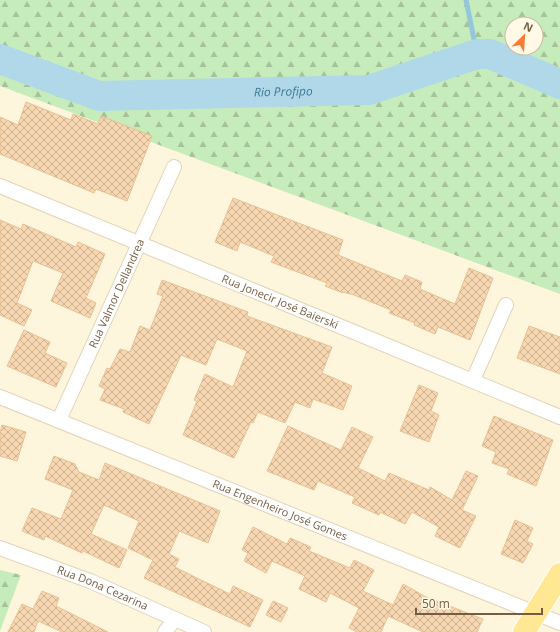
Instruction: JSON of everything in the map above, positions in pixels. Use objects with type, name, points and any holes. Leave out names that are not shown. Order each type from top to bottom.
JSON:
[{"type":"main road","points":[[524,632],[537,614],[560,574]]},
{"type":"street","name":"Rua Valmor Dellandrea","points":[[59,420],[174,168]]},
{"type":"street","name":"Rua Jonecir José Baierski","points":[[0,186],[474,380],[560,417]]},
{"type":"street","points":[[474,380],[506,305]]},
{"type":"street","name":"Rua Engenheiro José Gomes","points":[[0,397],[560,623]]},
{"type":"street","name":"Rua Dona Cezarina","points":[[0,548],[90,582],[204,632]]},
{"type":"street","points":[[165,632],[175,619]]},
{"type":"green space","points":[[0,0],[560,0],[560,294],[0,86]]},
{"type":"green space","points":[[0,570],[21,575],[0,631]]},
{"type":"building","points":[[26,102],[71,120],[73,114],[98,124],[101,116],[152,136],[127,201],[96,189],[94,193],[0,154],[0,117],[18,125]]},
{"type":"building","points":[[233,198],[343,240],[338,255],[402,281],[405,275],[422,282],[420,289],[455,304],[469,268],[493,278],[470,340],[438,327],[435,334],[414,325],[415,323],[389,313],[391,310],[354,295],[343,293],[325,286],[327,283],[271,262],[274,256],[240,242],[237,251],[215,242]]},
{"type":"building","points":[[0,220],[21,229],[23,224],[76,247],[78,242],[105,254],[86,298],[96,303],[90,318],[51,301],[63,273],[33,261],[17,303],[32,310],[24,326],[0,315]]},
{"type":"building","points":[[162,280],[248,312],[247,316],[332,347],[322,373],[352,386],[343,410],[313,399],[310,408],[295,402],[285,423],[258,412],[253,423],[251,422],[234,458],[183,435],[197,401],[194,400],[205,374],[233,387],[247,351],[217,339],[206,365],[181,355],[149,424],[123,412],[124,409],[100,400],[105,389],[99,386],[107,368],[110,369],[120,349],[130,352],[140,326],[150,330],[163,296],[157,294]]},
{"type":"building","points":[[529,326],[560,337],[560,374],[517,358]]},
{"type":"building","points":[[24,330],[50,342],[45,353],[67,363],[56,387],[7,366]]},
{"type":"building","points":[[419,385],[438,393],[431,411],[439,415],[429,442],[400,431]]},
{"type":"building","points":[[494,416],[553,440],[536,486],[507,474],[509,469],[492,463],[496,452],[482,446]]},
{"type":"building","points":[[2,425],[26,432],[17,461],[0,456],[0,433]]},
{"type":"building","points":[[288,426],[341,450],[352,427],[373,437],[358,468],[385,481],[389,473],[429,490],[430,487],[452,500],[466,471],[478,476],[462,510],[476,516],[460,548],[435,536],[439,527],[412,512],[405,524],[380,512],[379,515],[352,503],[355,497],[318,481],[314,490],[267,471]]},
{"type":"building","points":[[54,456],[75,464],[79,472],[99,480],[105,463],[220,511],[208,543],[179,531],[169,554],[179,559],[175,567],[199,579],[230,594],[233,586],[263,600],[250,627],[144,578],[153,560],[128,548],[139,521],[104,505],[91,534],[127,550],[119,568],[83,551],[82,553],[45,536],[44,540],[22,531],[32,508],[61,519],[73,490],[45,479]]},
{"type":"building","points":[[515,520],[533,528],[527,541],[533,544],[523,563],[501,554]]},
{"type":"building","points":[[253,527],[287,544],[290,538],[311,547],[309,551],[350,568],[354,560],[374,570],[363,591],[393,605],[381,632],[357,632],[349,628],[359,608],[330,593],[326,602],[299,589],[305,576],[272,561],[266,573],[244,561],[248,553],[242,550]]},
{"type":"building","points":[[403,584],[426,597],[483,619],[477,632],[423,632],[388,616]]},
{"type":"building","points":[[42,591],[59,598],[56,606],[108,632],[62,632],[38,621],[34,632],[8,632],[22,604],[33,609]]},
{"type":"building","points":[[273,601],[288,608],[281,622],[266,615]]},
{"type":"waterway","points":[[466,0],[477,54]]},
{"type":"waterway","name":"Rio Profipo","points":[[0,59],[99,96],[369,90],[477,54],[490,54],[560,84]]}]
